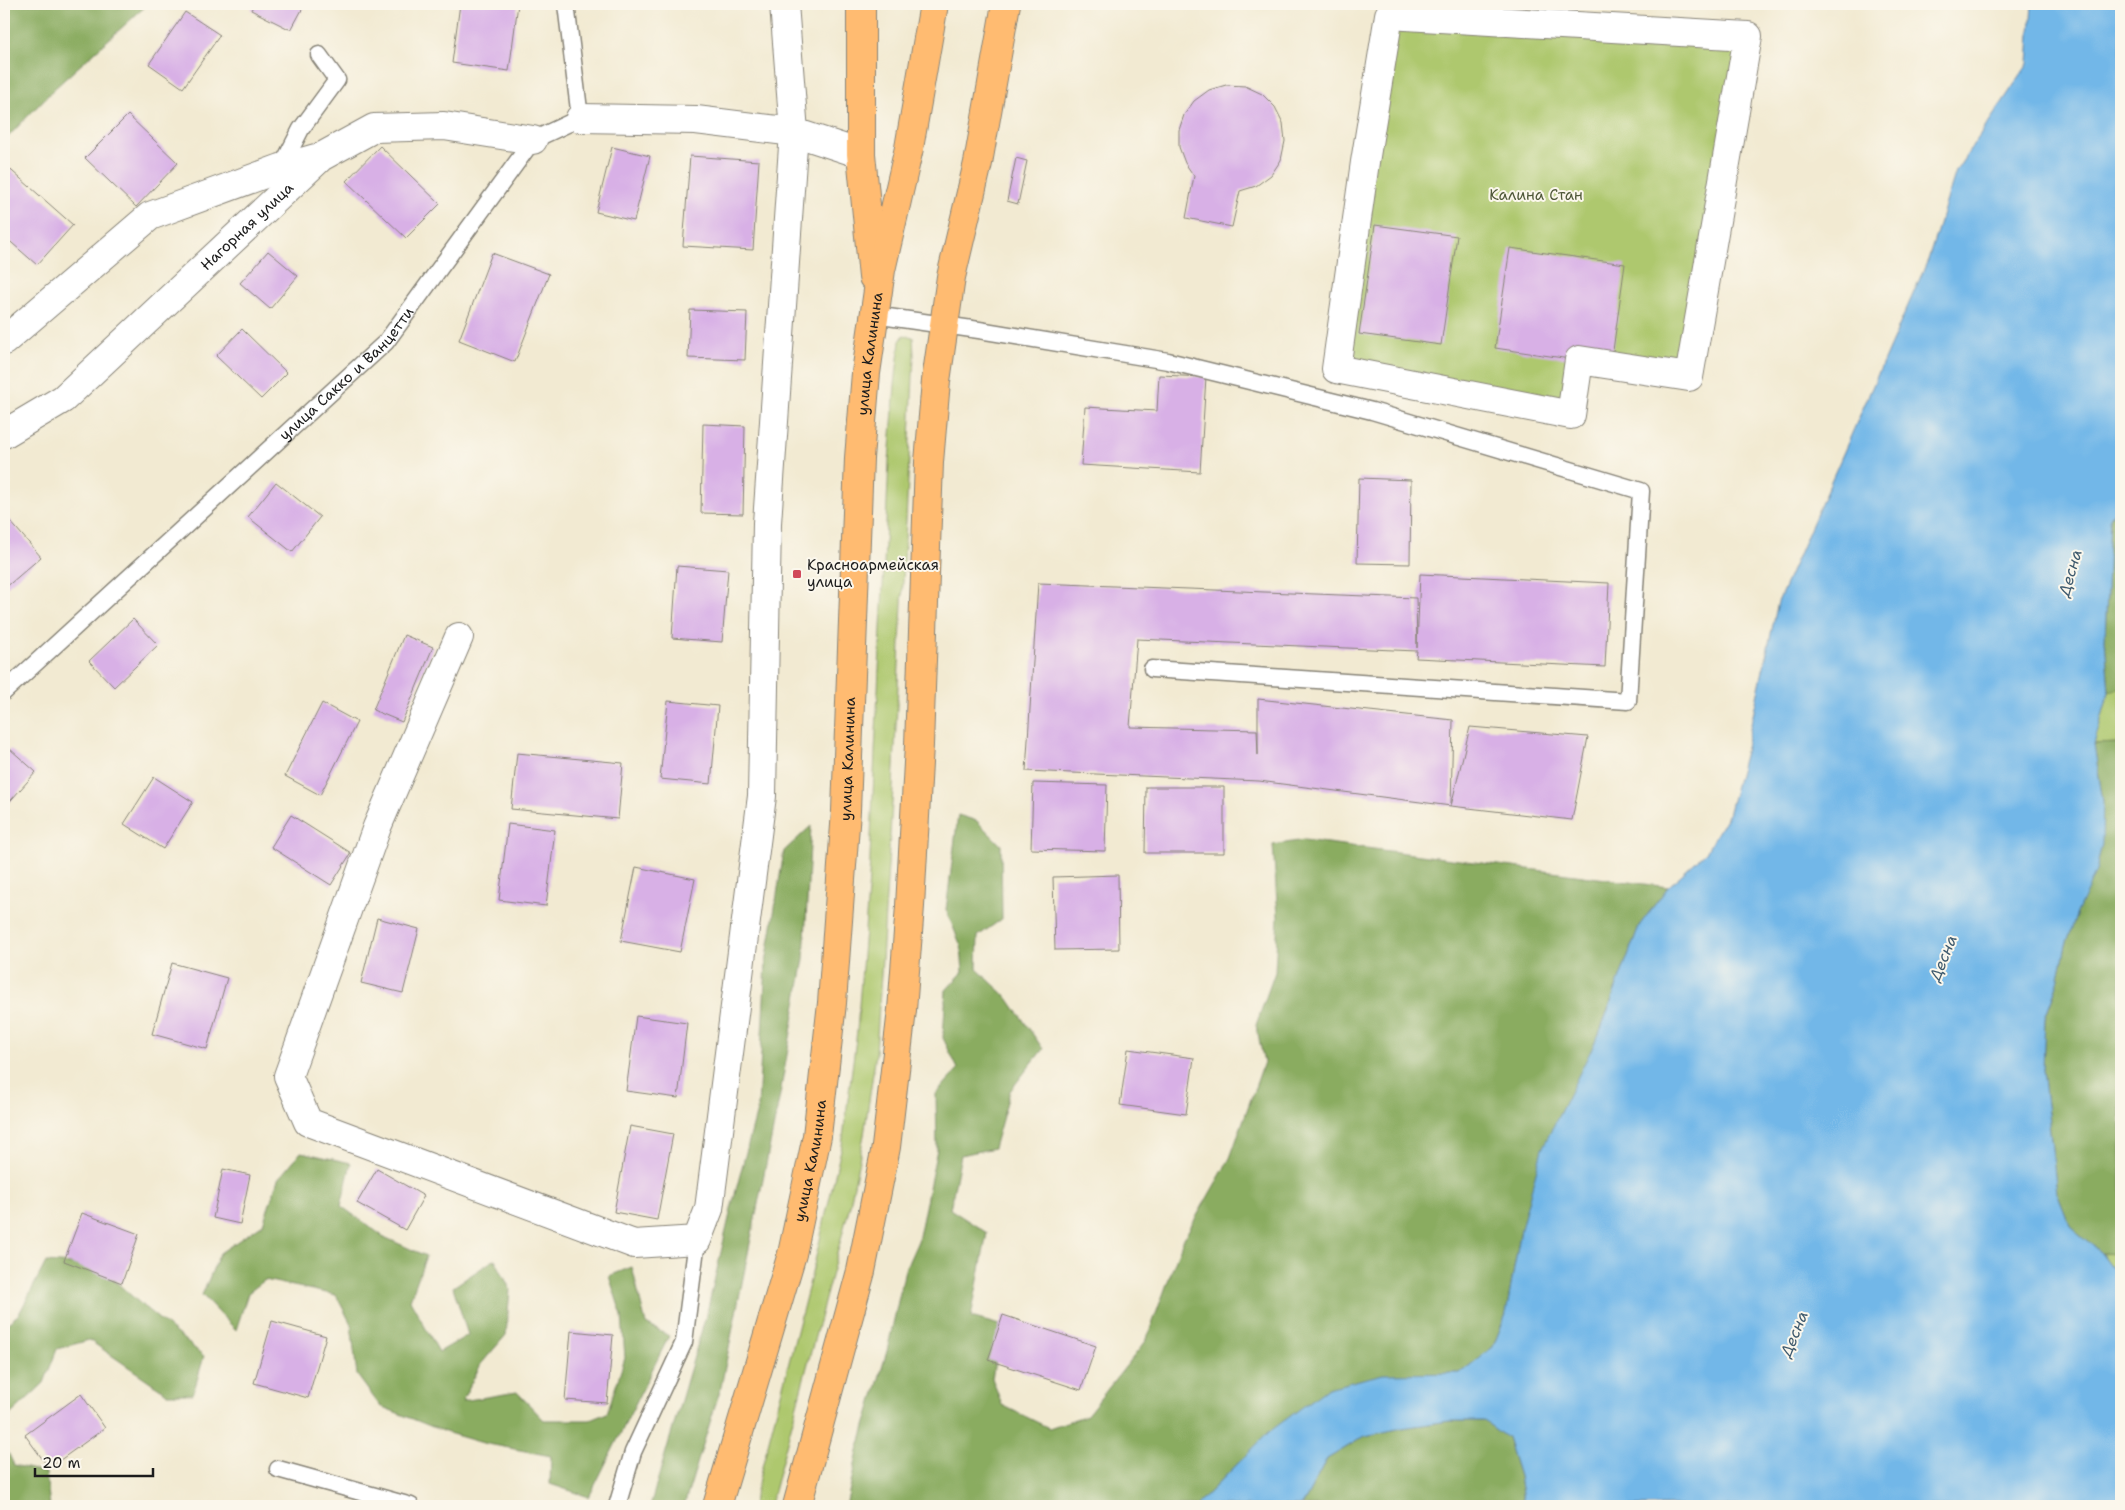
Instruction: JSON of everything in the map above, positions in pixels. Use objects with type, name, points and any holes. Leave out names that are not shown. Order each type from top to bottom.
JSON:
[{"type":"main road","points":[[861,4],[861,154],[875,307]]},
{"type":"main road","name":"улица Калинина","points":[[718,1506],[792,1254],[817,1136],[832,1003],[846,811],[860,439],[866,373],[875,307],[909,148],[934,4]]},
{"type":"main road","points":[[798,1506],[860,1271],[886,1147],[902,1010],[916,823],[929,462],[936,381],[951,277],[978,163],[1006,4]]},
{"type":"street","points":[[459,637],[376,827],[288,1076],[308,1122],[634,1244],[697,1240],[709,1209],[762,796],[767,523],[794,132],[784,4]]},
{"type":"street","points":[[1389,15],[1748,36],[1689,377],[1579,360],[1571,415],[1336,369],[1389,15]]},
{"type":"street","points":[[580,118],[696,120],[794,132],[861,154]]},
{"type":"street","name":"Нагорная улица","points":[[4,434],[63,399],[321,157],[374,128],[444,126],[533,140]]},
{"type":"street","points":[[4,341],[150,216],[282,168],[321,157]]},
{"type":"lane","points":[[566,4],[580,118]]},
{"type":"lane","points":[[282,168],[301,129],[337,80],[319,55]]},
{"type":"lane","name":"улица Сакко и Ванцетти","points":[[4,692],[386,342],[533,140],[580,118]]},
{"type":"lane","points":[[875,307],[944,324],[1168,361],[1372,410],[1641,491],[1628,701],[1152,669]]},
{"type":"lane","points":[[617,1506],[633,1452],[684,1342],[697,1240]]},
{"type":"lane","points":[[278,1469],[411,1506]]},
{"type":"green space","points":[[4,4],[148,4],[55,88],[4,141]]},
{"type":"green space","name":"Калина Стан","points":[[1389,16],[1748,36],[1689,377],[1579,360],[1571,415],[1339,368]]},
{"type":"green space","points":[[904,335],[913,337],[914,356],[893,788],[876,1053],[864,1135],[850,1205],[770,1506],[752,1506],[814,1265],[842,1145],[857,1031],[869,878],[889,461],[900,341]]},
{"type":"green space","points":[[2121,501],[2121,688],[2109,692],[2105,640],[2110,518]]},
{"type":"green space","points":[[2121,688],[2121,743],[2094,744],[2109,692]]},
{"type":"green space","points":[[2121,743],[2121,1251],[2117,1254],[2101,1253],[2070,1226],[2057,1193],[2043,1070],[2045,1018],[2058,982],[2066,945],[2077,913],[2103,802],[2094,744]]},
{"type":"green space","points":[[958,815],[977,821],[1001,845],[1002,919],[978,936],[977,969],[1008,998],[1043,1049],[1010,1091],[994,1148],[961,1155],[950,1209],[987,1233],[971,1317],[1003,1326],[992,1378],[1002,1405],[1049,1428],[1087,1415],[1146,1341],[1183,1240],[1230,1158],[1264,1062],[1256,1025],[1275,972],[1278,916],[1273,845],[1304,840],[1668,887],[1639,926],[1599,1034],[1521,1229],[1506,1314],[1493,1347],[1460,1373],[1424,1374],[1269,1432],[1196,1506],[846,1506],[859,1447],[887,1351],[905,1270],[918,1241],[937,1149],[936,1094],[958,1069],[943,1038],[946,990],[963,972],[961,946],[946,910]]},
{"type":"green space","points":[[811,826],[804,959],[779,1100],[721,1387],[684,1506],[650,1506],[707,1312],[732,1205],[758,1107],[766,963],[784,851]]},
{"type":"green space","points":[[301,1152],[351,1163],[341,1206],[384,1237],[426,1256],[410,1300],[439,1352],[468,1335],[453,1287],[495,1259],[510,1289],[506,1335],[481,1364],[462,1401],[517,1392],[544,1420],[590,1420],[607,1413],[625,1358],[622,1316],[609,1276],[632,1267],[646,1324],[669,1336],[589,1497],[550,1484],[551,1456],[483,1443],[445,1432],[380,1406],[357,1375],[351,1324],[336,1295],[265,1280],[248,1293],[236,1330],[202,1295],[220,1253],[263,1224],[278,1179]]},
{"type":"green space","points":[[2121,1251],[2121,1280],[2101,1253],[2117,1254]]},
{"type":"green space","points":[[46,1262],[98,1266],[204,1356],[193,1394],[168,1394],[89,1340],[57,1349],[44,1383],[10,1415],[4,1444],[4,1326],[19,1314]]},
{"type":"green space","points":[[1449,1421],[1484,1421],[1507,1438],[1519,1476],[1524,1506],[1302,1506],[1327,1459],[1365,1436]]},
{"type":"green space","points":[[4,1444],[14,1465],[46,1473],[50,1506],[4,1506]]},
{"type":"water","name":"Десна","points":[[2032,4],[2121,4],[2121,501],[2110,518],[2105,640],[2109,692],[2094,744],[2103,802],[2102,843],[2096,871],[2077,913],[2066,945],[2058,982],[2045,1017],[2043,1070],[2057,1193],[2070,1226],[2101,1253],[2121,1280],[2121,1506],[1524,1506],[1519,1476],[1507,1438],[1484,1421],[1449,1421],[1365,1436],[1327,1459],[1302,1506],[1196,1506],[1269,1432],[1328,1388],[1383,1374],[1460,1373],[1493,1347],[1506,1314],[1521,1229],[1542,1149],[1599,1034],[1639,926],[1668,887],[1706,852],[1728,815],[1745,752],[1778,602],[1928,260],[1956,171],[2028,64]]},
{"type":"building","points":[[254,4],[305,4],[291,30],[251,10]]},
{"type":"building","points":[[460,4],[518,4],[509,71],[452,63]]},
{"type":"building","points":[[185,12],[220,35],[183,88],[149,64]]},
{"type":"building","points":[[1226,85],[1245,86],[1262,94],[1275,107],[1283,123],[1285,141],[1281,160],[1271,175],[1256,186],[1240,191],[1232,227],[1186,218],[1194,176],[1185,163],[1179,147],[1179,130],[1184,115],[1194,101],[1209,90]]},
{"type":"building","points":[[128,115],[178,163],[136,207],[85,158]]},
{"type":"building","points":[[380,146],[440,204],[406,238],[346,181]]},
{"type":"building","points":[[612,147],[650,156],[634,221],[596,212]]},
{"type":"building","points":[[690,156],[759,161],[753,250],[683,246]]},
{"type":"building","points":[[1016,158],[1027,161],[1018,204],[1007,201]]},
{"type":"building","points":[[4,164],[73,225],[37,265],[4,236]]},
{"type":"building","points":[[1375,225],[1457,236],[1441,345],[1359,334]]},
{"type":"building","points":[[1510,248],[1625,264],[1611,365],[1495,348]]},
{"type":"building","points":[[268,251],[298,276],[270,309],[240,283]]},
{"type":"building","points":[[492,253],[549,274],[515,362],[459,340]]},
{"type":"building","points":[[690,310],[747,312],[745,360],[688,358]]},
{"type":"building","points":[[242,329],[287,373],[261,399],[216,356]]},
{"type":"building","points":[[1159,375],[1206,377],[1200,472],[1081,465],[1085,407],[1157,411]]},
{"type":"building","points":[[703,424],[745,426],[743,514],[701,513]]},
{"type":"building","points":[[1359,478],[1411,480],[1410,564],[1357,563]]},
{"type":"building","points":[[276,482],[320,517],[292,552],[248,517]]},
{"type":"building","points":[[4,514],[41,557],[4,589]]},
{"type":"building","points":[[677,566],[728,570],[722,642],[672,638]]},
{"type":"building","points":[[1420,574],[1609,583],[1605,667],[1416,658],[1417,651],[1137,639],[1130,727],[1257,730],[1258,755],[1258,699],[1453,720],[1451,806],[1259,781],[1026,771],[1038,583],[1416,598],[1417,648]]},
{"type":"building","points":[[133,619],[158,645],[114,687],[89,661]]},
{"type":"building","points":[[404,635],[433,647],[402,722],[373,710]]},
{"type":"building","points":[[668,701],[718,706],[711,784],[660,779]]},
{"type":"building","points":[[322,703],[357,722],[320,795],[285,776]]},
{"type":"building","points":[[1470,727],[1588,737],[1572,820],[1451,806]]},
{"type":"building","points":[[10,749],[36,772],[4,808],[4,756]]},
{"type":"building","points":[[517,753],[623,763],[618,819],[511,809]]},
{"type":"building","points":[[154,777],[193,802],[163,849],[124,824]]},
{"type":"building","points":[[1033,783],[1107,785],[1105,851],[1031,849]]},
{"type":"building","points":[[1146,787],[1224,787],[1224,853],[1145,853]]},
{"type":"building","points":[[291,815],[351,853],[331,885],[271,847]]},
{"type":"building","points":[[508,824],[555,830],[546,906],[499,900]]},
{"type":"building","points":[[636,867],[695,879],[680,952],[621,941]]},
{"type":"building","points":[[1118,875],[1119,949],[1055,950],[1053,877]]},
{"type":"building","points":[[377,918],[419,929],[403,993],[361,983]]},
{"type":"building","points":[[172,963],[227,978],[207,1049],[152,1034]]},
{"type":"building","points":[[636,1016],[687,1023],[678,1098],[626,1091]]},
{"type":"building","points":[[1128,1049],[1194,1058],[1186,1114],[1120,1105]]},
{"type":"building","points":[[630,1126],[673,1134],[657,1220],[614,1212]]},
{"type":"building","points":[[223,1169],[250,1175],[240,1224],[213,1218]]},
{"type":"building","points":[[377,1169],[424,1196],[405,1230],[357,1203]]},
{"type":"building","points":[[82,1213],[139,1234],[122,1283],[64,1261]]},
{"type":"building","points":[[1003,1315],[1096,1346],[1081,1390],[988,1360]]},
{"type":"building","points":[[272,1321],[326,1336],[308,1398],[254,1383]]},
{"type":"building","points":[[571,1331],[613,1335],[607,1403],[565,1400]]},
{"type":"building","points":[[81,1394],[105,1428],[49,1468],[25,1435]]},
{"type":"place","name":"Красноармейская улица","points":[[797,574]]}]
